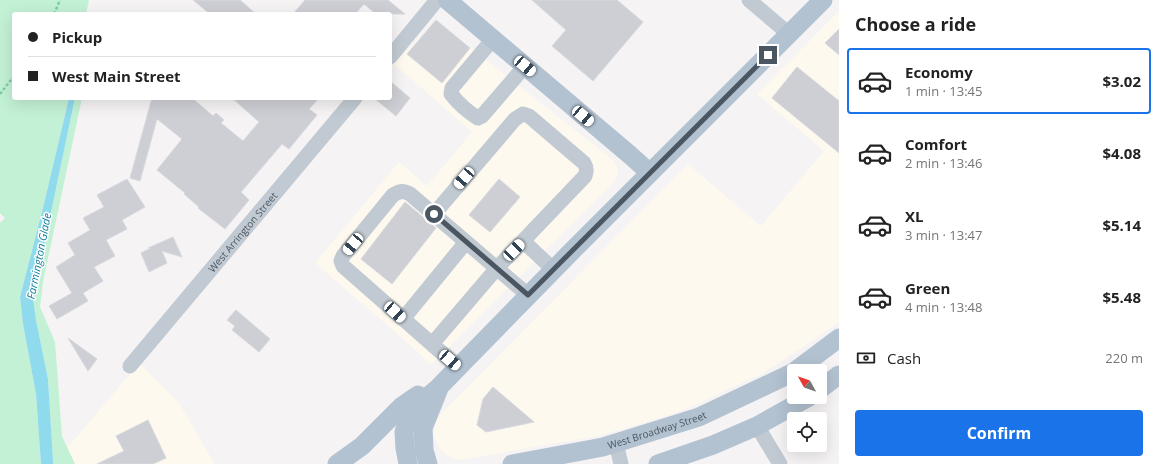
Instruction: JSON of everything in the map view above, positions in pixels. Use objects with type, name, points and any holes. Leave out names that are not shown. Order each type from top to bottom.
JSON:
[{"type":"main road","points":[[447,0],[650,173]]},
{"type":"main road","points":[[408,464],[404,440],[408,420],[414,408],[438,388],[528,295],[823,0]]},
{"type":"main road","name":"West Broadway Street","points":[[805,364],[839,338]]},
{"type":"main road","points":[[337,464],[362,446],[402,406],[458,367]]},
{"type":"main road","points":[[827,384],[839,375]]},
{"type":"main road","name":"West Broadway Street","points":[[512,464],[603,447],[700,417],[787,376]]},
{"type":"main road","points":[[428,464],[424,450],[424,428],[438,388]]},
{"type":"main road","points":[[658,464],[713,445],[757,426],[796,404]]},
{"type":"street","points":[[392,54],[438,0]]},
{"type":"street","points":[[749,0],[789,34]]},
{"type":"street","points":[[493,39],[452,88],[451,94],[454,99],[472,115],[478,118],[482,116],[525,66]]},
{"type":"street","name":"West Arrington Street","points":[[130,366],[353,100]]},
{"type":"street","points":[[432,344],[497,268],[585,176],[587,167],[529,116],[523,114],[515,119],[434,214]]},
{"type":"street","points":[[458,367],[343,266],[341,261],[343,256],[393,196],[399,191],[405,191],[410,194],[528,295]]},
{"type":"street","points":[[403,319],[466,242]]},
{"type":"street","points":[[523,242],[554,270]]},
{"type":"street","points":[[757,426],[780,464]]},
{"type":"street","points":[[616,443],[621,464]]},
{"type":"path","points":[[55,12],[60,0]]},
{"type":"path","points":[[0,94],[12,79]]},
{"type":"shaded area","points":[[839,11],[839,322],[765,372],[684,410],[593,437],[460,460],[443,452],[437,444],[434,435],[435,425],[439,416],[688,164],[761,226],[824,151],[757,94]]},
{"type":"shaded area","points":[[436,20],[613,160],[617,166],[618,172],[615,181],[431,365],[315,263],[399,162],[427,186],[472,132],[394,64]]},
{"type":"shaded area","points":[[139,363],[179,403],[215,464],[75,464],[67,448]]},
{"type":"green space","points":[[0,0],[89,0],[86,12],[12,12],[12,100],[69,100],[20,297],[23,324],[36,394],[41,464],[0,464],[0,223],[5,218],[0,213]]},
{"type":"green space","points":[[75,100],[82,100],[43,282],[40,307],[55,342],[62,436],[75,464],[53,464],[48,379],[33,298]]},
{"type":"water","name":"Farmington Glade","points":[[69,100],[75,100],[33,298],[48,379],[53,464],[41,464],[36,394],[23,324],[20,297]]},
{"type":"building","points":[[193,0],[240,0],[254,12],[208,12]]},
{"type":"building","points":[[305,0],[388,0],[405,14],[374,12],[364,4],[357,12],[295,12]]},
{"type":"building","points":[[532,0],[617,0],[643,22],[593,81],[552,46],[566,30]]},
{"type":"building","points":[[436,20],[470,48],[442,83],[407,54]]},
{"type":"building","points":[[839,29],[839,55],[825,43]]},
{"type":"building","points":[[797,67],[839,101],[839,153],[772,98]]},
{"type":"building","points":[[392,83],[410,98],[396,116],[376,100],[392,100]]},
{"type":"building","points":[[151,100],[194,100],[213,116],[216,113],[224,120],[221,123],[243,141],[259,122],[234,100],[317,100],[309,109],[317,115],[289,149],[282,144],[241,192],[249,200],[225,229],[198,208],[199,207],[184,194],[185,193],[157,170],[182,139],[157,119],[140,181],[130,178]]},
{"type":"building","points":[[127,179],[145,207],[122,220],[127,229],[106,240],[115,256],[94,267],[103,281],[83,293],[88,301],[57,319],[49,306],[72,293],[56,267],[75,255],[68,243],[90,230],[83,218],[104,207],[97,195]]},
{"type":"building","points":[[499,179],[520,197],[490,232],[469,215]]},
{"type":"building","points":[[405,202],[436,228],[392,284],[361,259]]},
{"type":"building","points":[[173,237],[182,257],[162,251],[167,263],[149,272],[141,253],[151,248],[148,248]]},
{"type":"building","points":[[236,310],[270,339],[259,352],[232,330],[235,326],[227,320]]},
{"type":"building","points":[[68,338],[97,359],[88,371]]},
{"type":"building","points":[[493,387],[534,422],[486,432],[477,425],[483,399]]},
{"type":"building","points":[[148,420],[166,458],[153,464],[97,464],[124,451],[116,436]]},
{"type":"route","points":[[434,214],[528,295],[768,55]]}]
